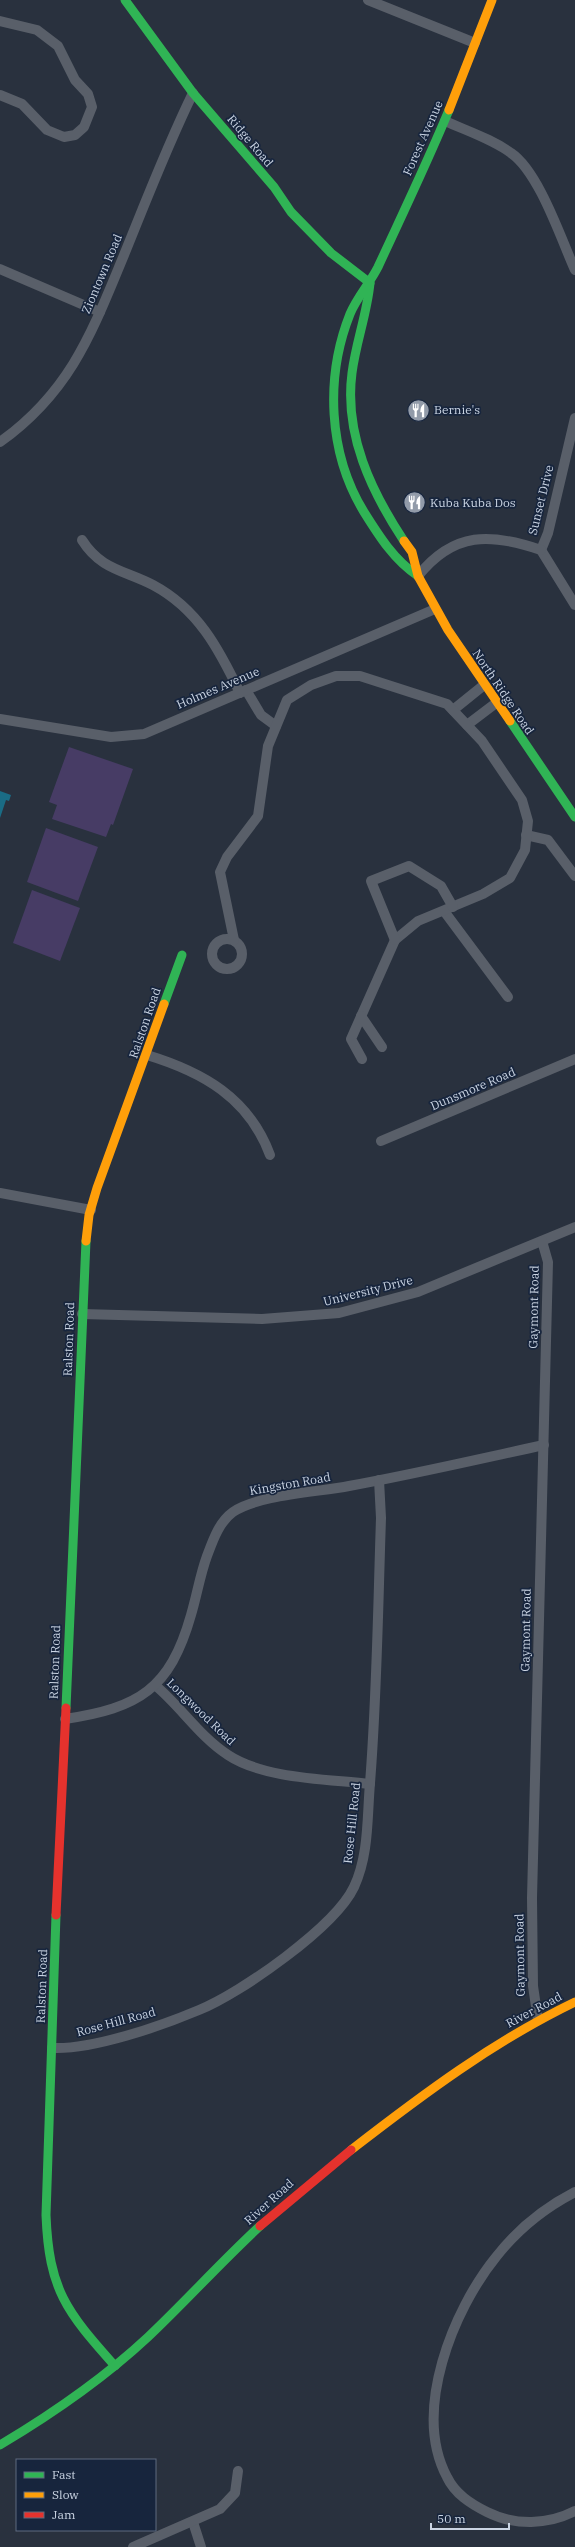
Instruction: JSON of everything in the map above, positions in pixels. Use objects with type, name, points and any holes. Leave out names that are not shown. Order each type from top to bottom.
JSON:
[{"type":"main road","name":"Ridge Road","points":[[125,0],[193,93],[307,228],[346,266],[370,283]]},
{"type":"main road","name":"Forest Avenue","points":[[370,283],[445,121],[492,0]]},
{"type":"main road","name":"North Ridge Road","points":[[370,283],[368,307],[352,372],[355,435],[361,459],[370,484],[386,514],[412,552],[418,576],[435,609],[496,703],[575,817]]},
{"type":"main road","points":[[370,283],[350,312],[338,355],[333,396],[337,436],[347,480],[360,508],[400,565],[418,576]]},
{"type":"main road","name":"Ralston Road","points":[[115,2366],[70,2310],[55,2282],[51,2268],[46,2216],[61,1783],[65,1720],[84,1254],[91,1210],[182,955]]},
{"type":"main road","name":"River Road","points":[[0,2445],[73,2399],[115,2366],[172,2314],[255,2230],[296,2193],[453,2074],[538,2020],[575,2002]]},
{"type":"street","points":[[368,0],[475,43]]},
{"type":"street","points":[[0,21],[37,30],[58,46],[75,80],[88,94],[92,107],[84,127],[75,136],[64,136],[47,130],[22,104],[0,95]]},
{"type":"street","name":"Ziontown Road","points":[[0,442],[34,413],[63,381],[76,362],[100,312],[193,93]]},
{"type":"street","points":[[445,121],[495,143],[510,152],[524,166],[547,206],[575,270]]},
{"type":"street","points":[[0,269],[100,312]]},
{"type":"street","name":"Sunset Drive","points":[[575,418],[548,532],[541,550],[575,605]]},
{"type":"street","points":[[418,576],[435,558],[473,539],[486,537],[507,540],[541,550]]},
{"type":"street","points":[[82,540],[99,561],[153,586],[187,609],[215,642],[243,692],[261,715],[276,726]]},
{"type":"street","name":"Holmes Avenue","points":[[0,719],[70,731],[124,737],[144,734],[435,609]]},
{"type":"street","points":[[234,940],[220,872],[227,857],[258,816],[268,746],[286,700],[311,685],[336,676],[360,676],[447,704],[482,741],[522,800],[528,821],[525,850],[510,878],[483,894],[418,921],[395,940],[351,1039],[362,1059]]},
{"type":"street","points":[[453,710],[484,685]]},
{"type":"street","points":[[467,725],[496,703]]},
{"type":"street","points":[[526,835],[548,840],[575,876]]},
{"type":"street","points":[[395,940],[371,881],[409,866],[441,886],[448,909],[508,997]]},
{"type":"street","points":[[361,1016],[382,1047]]},
{"type":"street","points":[[147,1055],[193,1071],[218,1085],[244,1111],[264,1137],[270,1155]]},
{"type":"street","name":"Dunsmore Road","points":[[381,1141],[575,1059]]},
{"type":"street","points":[[0,1193],[28,1196],[91,1210]]},
{"type":"street","name":"University Drive","points":[[82,1314],[262,1319],[323,1316],[412,1294],[575,1227]]},
{"type":"street","name":"Gaymont Road","points":[[538,2020],[532,1986],[532,1898],[548,1262],[542,1241]]},
{"type":"street","name":"Kingston Road","points":[[65,1720],[132,1702],[156,1686],[185,1634],[202,1570],[213,1539],[228,1516],[239,1508],[256,1502],[379,1480],[544,1445]]},
{"type":"street","name":"Rose Hill Road","points":[[52,2048],[82,2046],[132,2033],[179,2019],[212,2005],[256,1977],[320,1928],[341,1907],[359,1875],[366,1843],[370,1784],[381,1518],[379,1480]]},
{"type":"street","name":"Longwood Road","points":[[156,1686],[174,1702],[204,1734],[236,1760],[298,1776],[370,1784]]},
{"type":"street","points":[[575,2192],[549,2207],[511,2239],[495,2258],[470,2296],[450,2338],[441,2364],[435,2406],[437,2450],[447,2478],[462,2497],[495,2516],[530,2523],[555,2519],[575,2511]]},
{"type":"street","points":[[133,2547],[215,2512],[230,2501],[235,2493],[238,2471]]},
{"type":"street","points":[[193,2522],[201,2547]]},
{"type":"shaded area","points":[[69,747],[133,769],[113,825],[111,824],[106,837],[52,819],[57,805],[49,802]]},
{"type":"shaded area","points":[[46,828],[98,847],[78,901],[27,882]]},
{"type":"shaded area","points":[[32,890],[80,908],[60,961],[13,943]]},
{"type":"water","points":[[0,791],[11,795],[9,801],[6,800],[0,818]]},
{"type":"traffic: fast","points":[[125,0],[193,93],[274,187],[291,212],[331,253],[370,283]]},
{"type":"traffic: fast","points":[[418,576],[409,570],[394,555],[375,530],[352,489],[343,465],[337,440],[334,414],[334,389],[342,338],[350,314],[378,267],[449,110]]},
{"type":"traffic: fast","points":[[370,283],[352,373],[352,418],[356,440],[371,482],[404,541]]},
{"type":"traffic: fast","points":[[510,721],[575,817]]},
{"type":"traffic: fast","points":[[164,1004],[182,955]]},
{"type":"traffic: fast","points":[[66,1708],[86,1241]]},
{"type":"traffic: fast","points":[[56,1915],[46,2215],[48,2241],[51,2262],[56,2281],[63,2298],[72,2314],[84,2330],[115,2366]]},
{"type":"traffic: fast","points":[[0,2445],[77,2395],[131,2352],[260,2226]]},
{"type":"traffic: slow","points":[[449,110],[492,0]]},
{"type":"traffic: slow","points":[[404,541],[412,552],[418,576],[448,630],[510,721]]},
{"type":"traffic: slow","points":[[86,1241],[89,1215],[97,1188],[164,1004]]},
{"type":"traffic: slow","points":[[351,2150],[432,2089],[487,2051],[545,2017],[575,2002]]},
{"type":"traffic: jam","points":[[56,1915],[66,1708]]},
{"type":"traffic: jam","points":[[260,2226],[351,2150]]},
{"type":"place","name":"Bernie's","points":[[418,410]]},
{"type":"place","name":"Kuba Kuba Dos","points":[[414,503]]}]
